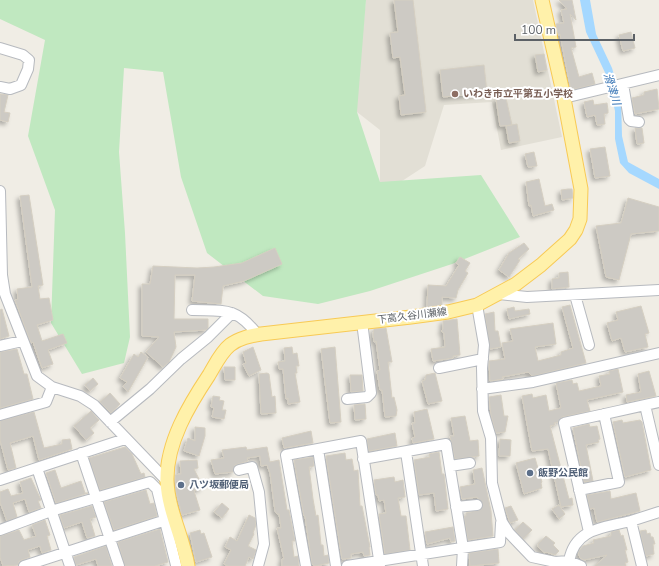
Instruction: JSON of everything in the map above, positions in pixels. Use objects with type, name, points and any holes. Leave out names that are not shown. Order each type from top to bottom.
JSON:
[{"type":"main road","name":"下高久谷川瀬線","points":[[181,565],[170,519],[167,481],[173,447],[190,404],[229,346],[246,336],[257,334],[448,312],[477,305],[499,294],[541,265],[570,239],[576,230],[580,219],[581,189],[564,98],[542,0]]},
{"type":"street","points":[[0,48],[23,55],[29,60],[28,69],[21,85],[10,88],[0,87]]},
{"type":"street","points":[[564,98],[659,75]]},
{"type":"street","points":[[622,84],[629,119],[631,122],[639,122]]},
{"type":"street","points":[[0,191],[1,276],[4,294],[37,376],[52,388],[80,396],[94,405],[167,481]]},
{"type":"street","points":[[499,294],[526,297],[659,290]]},
{"type":"street","points":[[575,295],[590,345]]},
{"type":"street","points":[[477,305],[484,345],[482,411],[492,445],[492,483],[502,522],[509,533],[532,557],[555,562],[569,561],[581,566]]},
{"type":"street","points":[[192,310],[232,313],[241,316],[257,334]]},
{"type":"street","points":[[110,422],[150,389],[181,359],[208,337],[232,313]]},
{"type":"street","points":[[347,399],[367,397],[371,393],[362,322]]},
{"type":"street","points":[[0,346],[22,341]]},
{"type":"street","points":[[482,389],[534,382],[659,353]]},
{"type":"street","points":[[439,368],[483,359]]},
{"type":"street","points":[[0,415],[46,402],[52,388]]},
{"type":"street","points":[[589,532],[564,423],[659,402]]},
{"type":"street","points":[[645,405],[659,465]]},
{"type":"street","points":[[579,490],[619,482],[604,414]]},
{"type":"street","points":[[0,480],[125,439]]},
{"type":"street","points":[[306,566],[286,456],[361,441],[380,563]]},
{"type":"street","points":[[363,458],[406,452],[446,444],[462,548],[462,566]]},
{"type":"street","points":[[318,449],[336,566]]},
{"type":"street","points":[[406,452],[423,566]]},
{"type":"street","points":[[81,453],[119,566]]},
{"type":"street","points":[[450,466],[470,463]]},
{"type":"street","points":[[239,470],[252,467],[259,492],[264,544],[258,566]]},
{"type":"street","points":[[37,468],[70,566]]},
{"type":"street","points":[[0,530],[96,496],[150,482],[157,488],[170,519],[24,566]]},
{"type":"street","points":[[456,507],[477,505]]},
{"type":"street","points":[[569,561],[572,549],[576,542],[589,532],[659,512]]},
{"type":"street","points":[[631,521],[642,566]]},
{"type":"street","points":[[347,566],[380,563],[500,542],[502,522]]},
{"type":"shaded area","name":"いわき市立平第五小学校","points":[[366,0],[533,0],[562,137],[501,150],[492,102],[444,105],[425,166],[399,183],[380,182],[380,130],[357,112],[357,86]]},
{"type":"green space","points":[[0,0],[366,0],[357,112],[380,182],[481,175],[520,237],[452,264],[370,291],[318,304],[263,296],[207,253],[181,177],[163,72],[124,68],[119,152],[130,337],[124,363],[82,374],[51,323],[55,210],[28,136],[45,40],[0,19]]},
{"type":"water","name":"滑津川","points":[[580,0],[590,0],[596,34],[612,68],[621,98],[622,136],[628,162],[659,179],[659,189],[629,173],[620,163],[615,139],[615,111],[608,79],[586,32]]},
{"type":"building","points":[[394,0],[413,0],[426,112],[401,115],[399,96],[405,95],[400,57],[393,58],[390,33],[398,32]]},
{"type":"building","points":[[559,0],[572,0],[576,20],[570,14],[576,47],[571,48],[579,77],[592,73],[595,84],[571,90],[560,34],[558,35],[556,24],[564,23],[561,10],[567,9]]},
{"type":"building","points":[[631,32],[635,48],[623,51],[619,35]]},
{"type":"building","points":[[544,54],[547,70],[538,72],[535,55]]},
{"type":"building","points":[[484,65],[487,93],[443,97],[440,70]]},
{"type":"building","points":[[657,89],[659,109],[635,114],[632,98],[644,95],[644,92]]},
{"type":"building","points":[[0,94],[8,95],[4,112],[10,113],[8,122],[0,120]]},
{"type":"building","points":[[506,98],[512,125],[500,126],[496,99]]},
{"type":"building","points":[[593,100],[594,105],[607,103],[608,113],[604,114],[605,124],[597,125],[595,115],[587,117],[584,102]]},
{"type":"building","points":[[517,124],[520,141],[509,143],[506,126]]},
{"type":"building","points":[[635,128],[642,128],[644,143],[637,144]]},
{"type":"building","points":[[605,147],[610,176],[595,178],[590,149]]},
{"type":"building","points":[[534,152],[537,166],[528,167],[525,154]]},
{"type":"building","points":[[539,179],[545,206],[552,204],[554,210],[533,216],[531,205],[529,206],[526,182]]},
{"type":"building","points":[[572,189],[573,198],[562,200],[561,190]]},
{"type":"building","points":[[29,195],[43,285],[38,286],[40,299],[49,298],[53,320],[37,325],[42,341],[63,334],[67,343],[48,350],[53,364],[42,368],[33,342],[31,343],[15,300],[18,299],[17,289],[32,287],[20,196]]},
{"type":"building","points":[[628,198],[659,207],[659,231],[631,234],[619,280],[606,277],[596,226],[621,223]]},
{"type":"building","points":[[524,243],[529,249],[518,259],[520,260],[509,277],[499,270],[509,253]]},
{"type":"building","points":[[275,248],[282,264],[244,281],[223,286],[221,304],[192,301],[195,275],[175,275],[174,319],[208,319],[208,328],[206,330],[174,332],[176,347],[169,362],[163,367],[146,352],[159,337],[142,336],[142,284],[150,284],[153,266],[197,268],[242,263]]},
{"type":"building","points":[[460,257],[470,263],[465,271],[468,273],[458,290],[456,298],[442,297],[442,305],[427,307],[428,285],[446,286],[459,265],[456,263]]},
{"type":"building","points":[[568,272],[569,287],[552,289],[552,279],[559,278],[559,273]]},
{"type":"building","points":[[570,305],[586,363],[532,376],[528,372],[490,381],[489,361],[505,359],[502,343],[513,341],[510,329],[553,323],[556,344],[535,347],[538,361],[561,355],[561,352],[573,348],[562,307]]},
{"type":"building","points":[[641,306],[649,333],[645,334],[648,347],[625,352],[621,338],[612,341],[607,323],[618,320],[616,312]]},
{"type":"building","points":[[514,307],[515,311],[529,309],[530,314],[509,319],[507,309]]},
{"type":"building","points":[[2,309],[9,336],[0,339],[0,310]]},
{"type":"building","points":[[494,312],[495,331],[498,331],[501,347],[490,349],[485,314]]},
{"type":"building","points":[[457,319],[460,355],[453,356],[453,358],[433,361],[431,349],[445,347],[444,333],[441,331],[443,329],[443,321]]},
{"type":"building","points":[[386,328],[392,362],[388,362],[392,398],[394,397],[397,410],[396,416],[385,417],[382,390],[380,390],[377,371],[380,370],[376,341],[374,342],[373,334],[374,329]]},
{"type":"building","points":[[253,347],[261,370],[249,376],[243,364],[246,363],[243,352]]},
{"type":"building","points":[[292,347],[293,354],[297,353],[299,366],[296,366],[297,373],[295,373],[300,402],[288,404],[288,398],[286,399],[283,369],[279,369],[278,362],[285,361],[284,348]]},
{"type":"building","points":[[335,347],[341,422],[330,423],[321,349]]},
{"type":"building","points":[[17,349],[24,374],[27,374],[33,399],[0,408],[0,352]]},
{"type":"building","points":[[141,352],[148,357],[128,392],[123,386],[127,382],[120,378],[134,354],[138,357]]},
{"type":"building","points":[[224,367],[235,367],[235,380],[225,380]]},
{"type":"building","points":[[618,369],[623,392],[587,400],[590,411],[562,417],[558,422],[554,423],[555,425],[550,426],[569,499],[572,498],[573,505],[561,507],[548,449],[532,451],[522,396],[532,394],[533,398],[546,395],[549,411],[561,408],[556,383],[572,380],[573,384],[577,383],[579,391],[601,386],[599,376],[610,374],[609,371]]},
{"type":"building","points":[[649,371],[656,396],[627,402],[626,395],[641,392],[638,374]]},
{"type":"building","points":[[435,373],[442,401],[428,404],[422,381],[425,380],[426,375]]},
{"type":"building","points":[[259,374],[269,374],[272,397],[275,396],[276,413],[261,414]]},
{"type":"building","points":[[350,375],[362,375],[363,391],[351,392]]},
{"type":"building","points":[[93,378],[98,384],[90,391],[85,385]]},
{"type":"building","points":[[110,393],[120,404],[111,413],[100,402]]},
{"type":"building","points":[[501,395],[504,416],[508,416],[505,432],[496,433],[491,415],[489,397]]},
{"type":"building","points":[[213,396],[220,397],[219,400],[224,401],[222,410],[226,410],[224,419],[212,417],[214,408],[211,407]]},
{"type":"building","points":[[365,404],[366,419],[355,420],[354,405]]},
{"type":"building","points":[[427,409],[434,439],[413,443],[412,438],[415,437],[412,423],[415,423],[414,412]]},
{"type":"building","points":[[91,411],[99,420],[90,428],[94,433],[86,440],[74,426]]},
{"type":"building","points":[[34,412],[44,448],[62,444],[62,440],[70,439],[72,449],[39,460],[33,436],[10,443],[16,468],[8,470],[0,440],[0,421]]},
{"type":"building","points":[[465,416],[470,441],[478,440],[479,456],[455,459],[450,436],[454,436],[451,418]]},
{"type":"building","points":[[622,420],[623,423],[640,420],[642,422],[651,470],[625,477],[613,422]]},
{"type":"building","points":[[589,424],[590,427],[597,426],[600,439],[598,440],[599,442],[586,445],[593,481],[584,482],[573,428]]},
{"type":"building","points":[[195,427],[205,428],[205,436],[199,456],[184,451],[188,438],[195,441]]},
{"type":"building","points":[[311,431],[313,443],[284,448],[282,438]]},
{"type":"building","points":[[395,433],[397,446],[369,451],[367,439]]},
{"type":"building","points":[[500,439],[511,440],[510,456],[499,456]]},
{"type":"building","points":[[125,447],[132,454],[141,474],[144,473],[145,477],[100,490],[89,458]]},
{"type":"building","points":[[246,447],[247,450],[267,447],[270,462],[279,460],[287,510],[289,510],[295,541],[292,541],[294,557],[298,556],[299,566],[282,566],[282,559],[284,559],[277,528],[281,528],[279,514],[275,511],[270,473],[267,465],[261,466],[260,456],[247,458],[248,461],[235,465],[233,472],[215,474],[211,460],[224,458],[222,450]]},
{"type":"building","points":[[439,452],[442,474],[444,474],[448,509],[436,511],[434,493],[419,495],[414,460],[430,457],[429,454]]},
{"type":"building","points":[[345,453],[346,460],[352,459],[354,471],[358,470],[360,506],[362,506],[370,547],[370,555],[364,556],[363,552],[351,554],[351,558],[342,559],[326,456]]},
{"type":"building","points":[[313,457],[314,466],[309,467],[313,499],[316,516],[318,515],[321,545],[323,545],[324,556],[328,555],[329,563],[315,566],[312,564],[305,516],[294,460]]},
{"type":"building","points":[[535,458],[542,482],[542,488],[524,494],[516,463]]},
{"type":"building","points":[[197,460],[198,468],[194,469],[203,487],[194,491],[200,510],[182,515],[176,491],[175,475],[181,474],[180,461]]},
{"type":"building","points":[[482,468],[491,511],[493,536],[468,540],[464,516],[466,516],[466,513],[480,510],[483,504],[477,497],[462,499],[460,487],[475,484],[473,470]]},
{"type":"building","points":[[55,470],[61,488],[81,481],[85,493],[88,493],[56,503],[46,473]]},
{"type":"building","points":[[394,477],[395,482],[403,480],[405,497],[398,498],[401,516],[406,516],[410,550],[385,554],[379,514],[386,513],[384,500],[379,501],[378,495],[376,495],[374,480]]},
{"type":"building","points":[[31,478],[41,500],[38,501],[41,508],[29,512],[25,499],[13,503],[17,517],[7,521],[0,502],[0,492],[8,489],[11,496],[23,493],[20,482]]},
{"type":"building","points":[[146,490],[150,504],[154,503],[157,516],[114,530],[104,502]]},
{"type":"building","points":[[610,491],[611,499],[636,493],[640,511],[597,522],[594,508],[590,509],[587,495]]},
{"type":"building","points":[[222,503],[229,509],[222,518],[214,512]]},
{"type":"building","points":[[559,505],[565,514],[559,519],[552,509]]},
{"type":"building","points":[[92,506],[96,517],[90,519],[95,536],[87,538],[82,522],[64,528],[60,515]]},
{"type":"building","points":[[511,506],[518,520],[510,523],[505,508]]},
{"type":"building","points":[[249,515],[255,518],[256,525],[254,534],[248,546],[256,550],[253,559],[249,557],[245,566],[228,566],[224,564],[231,550],[225,547],[230,537],[237,541]]},
{"type":"building","points":[[45,520],[50,535],[47,536],[51,550],[42,553],[40,546],[28,550],[30,557],[19,561],[18,565],[3,566],[0,557],[0,536],[19,530],[24,540],[36,536],[32,525]]},
{"type":"building","points":[[523,522],[532,530],[523,539],[515,530]]},
{"type":"building","points":[[453,527],[455,541],[451,542],[450,538],[427,544],[425,532]]},
{"type":"building","points":[[160,529],[168,562],[155,566],[125,566],[118,542]]},
{"type":"building","points":[[200,530],[201,534],[204,533],[212,557],[196,562],[190,533]]},
{"type":"building","points":[[619,530],[621,536],[623,535],[627,550],[625,550],[628,562],[625,563],[626,566],[595,566],[607,555],[584,560],[580,558],[578,552],[583,546],[594,543],[593,540],[611,536],[611,532]]},
{"type":"building","points":[[646,530],[647,534],[650,533],[651,537],[653,537],[655,544],[653,544],[654,554],[646,556],[640,531]]},
{"type":"building","points":[[546,536],[555,543],[553,545],[559,551],[555,555],[545,553],[538,547],[538,544]]},
{"type":"building","points":[[106,546],[112,566],[98,566],[96,559],[76,565],[74,557]]},
{"type":"building","points":[[498,549],[499,563],[470,566],[469,553]]},
{"type":"place","name":"いわき市立平第五小学校","points":[[455,94]]},
{"type":"place","name":"飯野公民館","points":[[530,473]]},
{"type":"place","name":"八ツ坂郵便局","points":[[181,485]]}]
